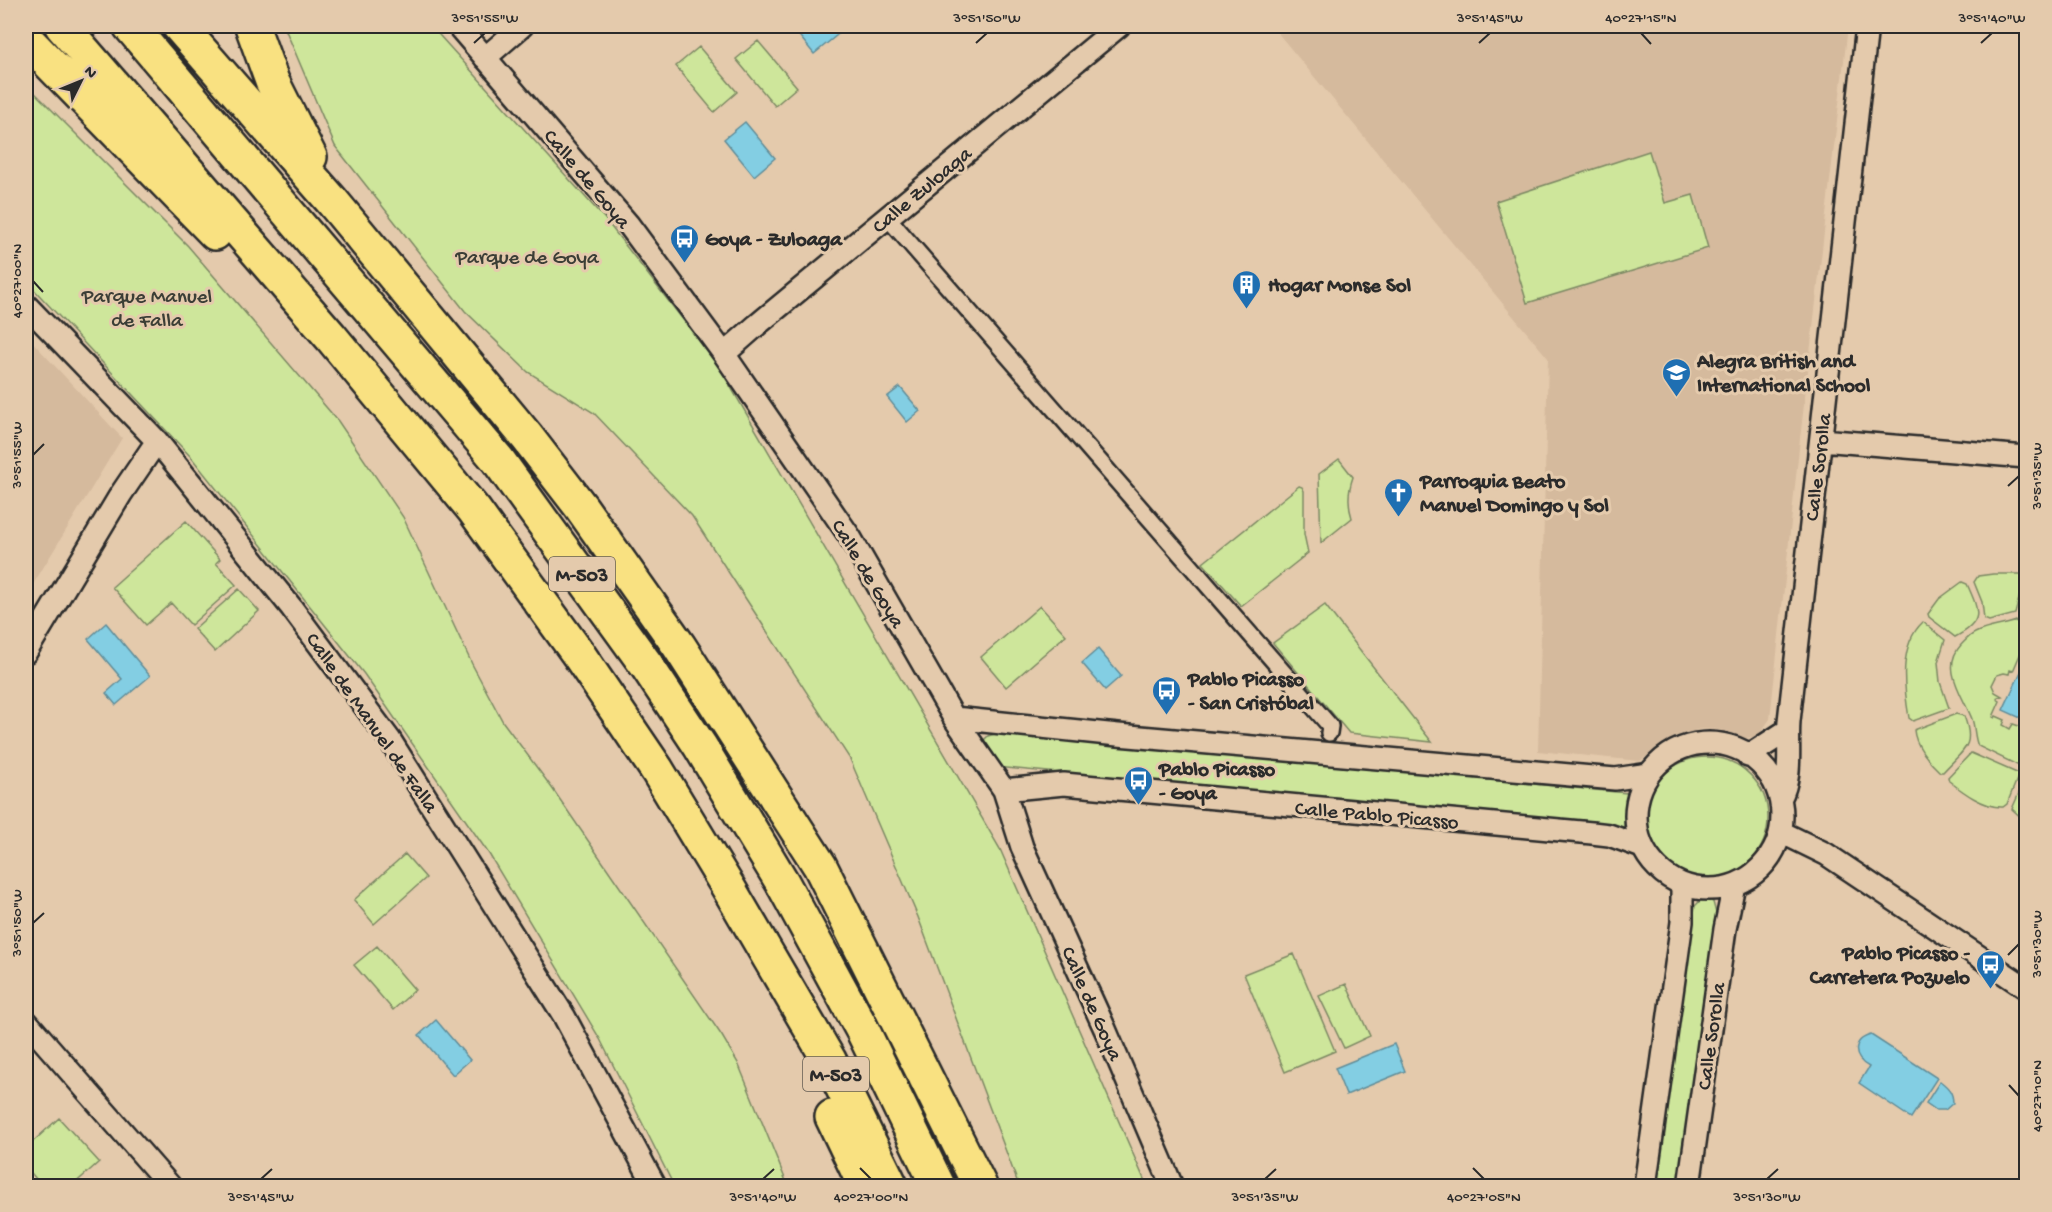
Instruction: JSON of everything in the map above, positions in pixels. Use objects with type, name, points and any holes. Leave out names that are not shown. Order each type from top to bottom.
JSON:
[{"type":"highway","name":"M-503","points":[[62,26],[331,337],[474,510],[579,655],[657,770],[728,887],[829,1060],[891,1186]]},
{"type":"highway","name":"M-503","points":[[130,26],[498,460],[647,666],[700,746],[782,882],[863,1030],[938,1186]]},
{"type":"highway","points":[[179,26],[332,201],[527,437],[581,507],[679,646],[820,866],[980,1186]]},
{"type":"highway","points":[[252,26],[272,81],[332,201]]},
{"type":"highway","points":[[26,39],[207,224],[317,345],[474,510]]},
{"type":"highway","points":[[679,646],[804,869],[840,942],[863,1030]]},
{"type":"highway","points":[[773,965],[811,1071],[865,1186]]},
{"type":"street","name":"Calle de Goya","points":[[458,26],[628,224],[724,354],[850,537],[954,718],[1004,790],[1022,847],[1106,1029],[1172,1186]]},
{"type":"street","points":[[485,58],[522,26]]},
{"type":"street","name":"Calle Zuloaga","points":[[724,354],[1119,26]]},
{"type":"street","name":"Calle Sorolla","points":[[1780,799],[1786,789],[1789,770],[1788,730],[1867,26]]},
{"type":"street","points":[[894,225],[1330,726],[1329,733]]},
{"type":"street","name":"Calle de Manuel de Falla","points":[[26,305],[157,441],[291,607],[390,740],[564,1016],[655,1186]]},
{"type":"street","points":[[1821,440],[2026,457]]},
{"type":"street","points":[[26,652],[121,494],[157,441]]},
{"type":"street","points":[[954,718],[1615,779],[1648,774]]},
{"type":"street","points":[[1748,756],[1788,730]]},
{"type":"street","points":[[1714,743],[1739,749],[1748,756],[1760,764],[1771,778],[1780,799],[1781,832],[1773,853],[1759,868],[1734,885],[1722,889],[1702,890],[1682,885],[1665,876],[1652,863],[1642,847],[1635,822],[1637,797],[1648,774],[1666,756],[1689,745],[1714,743]]},
{"type":"street","name":"Calle Pablo Picasso","points":[[1004,790],[1064,784],[1592,833],[1609,835],[1642,847]]},
{"type":"street","points":[[1781,832],[1826,854],[2026,988]]},
{"type":"street","name":"Calle Sorolla","points":[[1645,1186],[1682,922],[1682,885]]},
{"type":"street","name":"Calle Sorolla","points":[[1689,1186],[1725,929],[1734,885]]},
{"type":"street","points":[[26,1021],[170,1186]]},
{"type":"shaded area","name":"Alegra British and International School","points":[[1272,26],[1848,26],[1770,719],[1758,736],[1741,739],[1720,730],[1701,729],[1675,736],[1640,761],[1538,751],[1548,358]]},
{"type":"shaded area","points":[[26,335],[122,438],[26,596]]},
{"type":"green space","name":"Parque de Goya","points":[[284,26],[431,26],[605,219],[718,365],[1000,849],[1147,1186],[1019,1186],[918,917],[850,759],[692,516],[594,413],[528,372],[465,311],[335,146]]},
{"type":"green space","points":[[758,41],[797,87],[775,106],[736,59]]},
{"type":"green space","points":[[699,47],[737,92],[714,112],[676,66]]},
{"type":"green space","name":"Parque Manuel de Falla","points":[[26,84],[188,246],[338,421],[403,517],[472,664],[503,722],[552,788],[722,1036],[738,1063],[788,1186],[674,1186],[600,1039],[489,854],[364,674],[191,457],[26,281]]},
{"type":"green space","points":[[1649,151],[1665,203],[1693,195],[1708,248],[1527,303],[1496,201]]},
{"type":"green space","points":[[1339,459],[1353,477],[1349,497],[1352,518],[1321,543],[1319,474]]},
{"type":"green space","points":[[1299,486],[1304,491],[1304,534],[1308,553],[1241,606],[1203,563]]},
{"type":"green space","points":[[186,521],[220,559],[216,563],[236,585],[191,625],[171,603],[146,625],[112,587]]},
{"type":"green space","points":[[2021,574],[2024,579],[2015,614],[1989,621],[1984,619],[1982,602],[1974,582],[1978,576]]},
{"type":"green space","points":[[1962,582],[1967,584],[1977,615],[1975,621],[1965,632],[1955,637],[1928,614],[1939,599]]},
{"type":"green space","points":[[239,589],[259,611],[215,652],[194,629]]},
{"type":"green space","points":[[1325,605],[1432,742],[1349,733],[1273,643]]},
{"type":"green space","points":[[1040,606],[1066,635],[1006,687],[981,657]]},
{"type":"green space","points":[[2026,619],[2026,652],[2022,650],[2013,671],[2010,670],[2009,674],[1997,675],[1992,685],[1995,692],[2002,696],[1997,699],[2000,701],[1993,717],[2005,720],[2003,725],[2010,729],[2013,724],[2022,727],[2023,731],[2026,725],[2026,760],[2021,767],[1978,746],[1972,719],[1955,682],[1953,663],[1955,654],[1961,645],[1973,634]]},
{"type":"green space","points":[[1923,622],[1945,640],[1938,662],[1940,682],[1949,708],[1913,721],[1909,718],[1907,706],[1906,655],[1915,631]]},
{"type":"green space","points":[[1956,714],[1964,716],[1969,735],[1968,742],[1962,753],[1943,772],[1940,772],[1923,753],[1914,730]]},
{"type":"green space","points":[[998,733],[1627,793],[1624,827],[995,767],[980,744],[988,736]]},
{"type":"green space","points":[[1971,753],[2019,774],[2007,804],[2003,807],[1981,802],[1949,781],[1948,777]]},
{"type":"green space","points":[[1707,757],[1730,762],[1741,767],[1750,775],[1758,784],[1763,795],[1768,818],[1763,841],[1758,852],[1750,861],[1741,869],[1730,874],[1707,879],[1684,874],[1673,869],[1664,861],[1656,852],[1651,841],[1646,818],[1651,795],[1656,784],[1664,775],[1673,767],[1684,762]]},
{"type":"green space","points":[[2026,777],[2026,820],[2025,821],[2012,809]]},
{"type":"green space","points":[[405,854],[426,878],[374,924],[354,900]]},
{"type":"green space","points":[[1707,899],[1713,902],[1716,913],[1678,1186],[1656,1186],[1695,906]]},
{"type":"green space","points":[[377,946],[415,990],[393,1010],[354,965]]},
{"type":"green space","points":[[1294,954],[1335,1051],[1285,1072],[1244,974]]},
{"type":"green space","points":[[1346,984],[1370,1036],[1344,1048],[1319,996]]},
{"type":"green space","points":[[59,1118],[99,1162],[72,1186],[42,1186],[26,1167],[26,1148]]},
{"type":"water","points":[[848,26],[814,54],[792,27]]},
{"type":"water","points":[[745,122],[775,158],[754,176],[724,139]]},
{"type":"water","points":[[900,387],[920,411],[907,422],[887,397]]},
{"type":"water","points":[[106,623],[150,676],[116,705],[106,693],[122,679],[88,639]]},
{"type":"water","points":[[1098,649],[1121,676],[1105,690],[1082,663]]},
{"type":"water","points":[[2026,661],[2026,718],[2025,720],[2003,710]]},
{"type":"water","points":[[436,1020],[470,1060],[453,1075],[419,1035]]},
{"type":"water","points":[[1871,1035],[1937,1078],[1911,1118],[1859,1083],[1869,1067],[1857,1055],[1857,1045],[1865,1037]]},
{"type":"water","points":[[1394,1044],[1405,1071],[1346,1095],[1335,1068]]},
{"type":"water","points":[[1940,1081],[1949,1090],[1953,1099],[1953,1103],[1945,1110],[1936,1110],[1926,1103]]},
{"type":"place","name":"Goya - Zuloaga","points":[[684,264]]},
{"type":"place","name":"Hogar Monse Sol","points":[[1247,310]]},
{"type":"place","name":"Alegra British and International School","points":[[1676,398]]},
{"type":"place","name":"Parroquia Beato Manuel Domingo y Sol","points":[[1399,518]]},
{"type":"place","name":"Pablo Picasso - San Cristóbal","points":[[1167,716]]},
{"type":"place","name":"Pablo Picasso - Goya","points":[[1138,806]]},
{"type":"place","name":"Pablo Picasso - Carretera Pozuelo","points":[[1991,990]]}]
